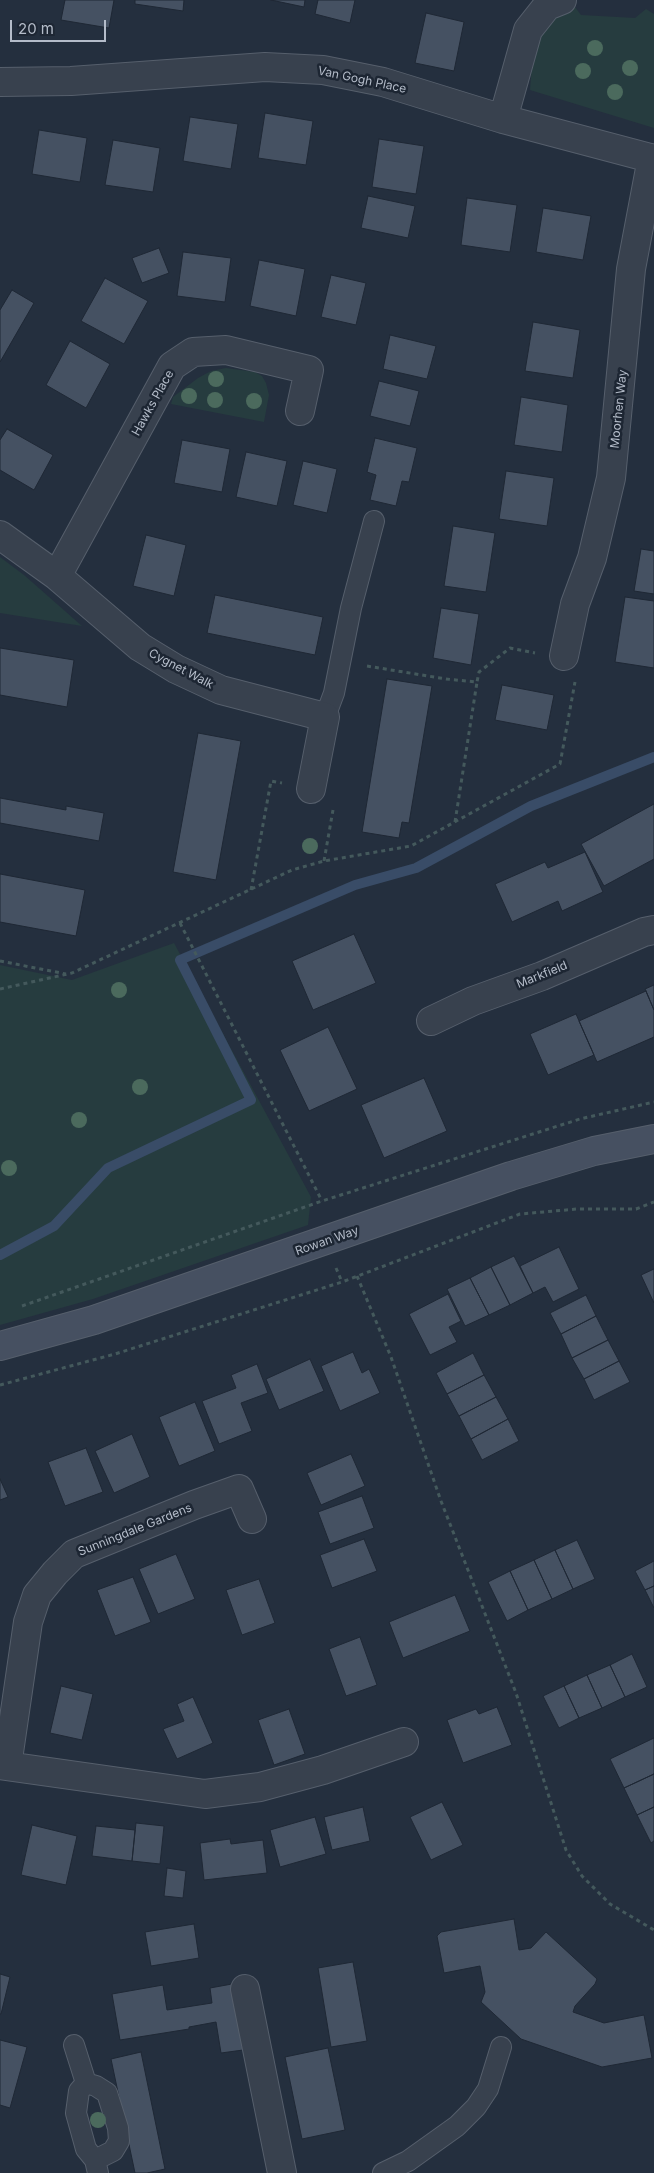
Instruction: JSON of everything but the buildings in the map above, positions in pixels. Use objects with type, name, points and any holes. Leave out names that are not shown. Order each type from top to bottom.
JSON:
[{"type":"street","points":[[503,119],[528,30],[551,2]]},
{"type":"street","name":"Van Gogh Place","points":[[0,82],[71,81],[265,67],[323,70],[383,82],[503,119],[653,158]]},
{"type":"street","name":"Moorhen Way","points":[[564,656],[575,604],[592,558],[611,478],[622,379],[631,269],[653,158]]},
{"type":"street","name":"Hawks Place","points":[[57,576],[172,366],[193,352],[226,350],[309,370],[300,411]]},
{"type":"street","name":"Cygnet Walk","points":[[0,535],[57,576],[140,648],[176,669],[221,690],[325,717]]},
{"type":"street","points":[[311,789],[325,717]]},
{"type":"street","name":"Markfield","points":[[430,1021],[473,1001],[542,976],[644,932],[654,930]]},
{"type":"street","name":"Rowan Way","points":[[0,1346],[94,1320],[511,1176],[594,1151],[654,1139]]},
{"type":"street","name":"Sunningdale Gardens","points":[[252,1519],[239,1489],[194,1505],[74,1554],[37,1595],[28,1622],[4,1765],[205,1794],[269,1785],[323,1770],[404,1742]]},
{"type":"street","points":[[245,1989],[282,2173]]},
{"type":"lane","points":[[325,717],[334,693],[351,608],[374,521]]},
{"type":"lane","points":[[74,2045],[86,2083]]},
{"type":"lane","points":[[382,2173],[408,2161],[457,2126],[476,2107],[488,2089],[501,2048]]},
{"type":"lane","points":[[86,2083],[108,2093],[115,2114],[119,2141],[113,2151],[97,2166],[86,2149],[76,2113],[79,2091],[86,2083]]},
{"type":"path","points":[[0,990],[67,974],[292,870],[324,861],[411,846],[455,822],[560,764],[579,662],[564,656],[544,655],[510,648],[479,672],[455,822]]},
{"type":"path","points":[[341,661],[446,679],[477,682]]},
{"type":"path","points":[[251,890],[271,781],[336,794],[324,861]]},
{"type":"path","points":[[180,923],[192,943],[322,1201]]},
{"type":"path","points":[[0,961],[67,974]]},
{"type":"path","points":[[18,1307],[322,1201],[580,1119],[654,1102]]},
{"type":"path","points":[[0,1384],[115,1354],[357,1276],[520,1214],[577,1209],[636,1209],[654,1202]]},
{"type":"path","points":[[357,1276],[391,1357],[441,1500],[516,1693],[566,1850],[582,1876],[610,1904],[654,1930]]},
{"type":"green space","points":[[575,7],[581,15],[635,18],[646,9],[654,14],[654,128],[530,90],[533,51],[542,32],[552,15]]},
{"type":"green space","points":[[226,368],[255,372],[262,376],[269,395],[264,422],[171,404],[173,397],[198,378],[211,371]]},
{"type":"green space","points":[[0,557],[24,575],[82,626],[0,613]]},
{"type":"green space","points":[[174,943],[311,1197],[308,1225],[93,1299],[0,1325],[0,965],[72,980]]},
{"type":"waterway","points":[[0,1255],[54,1226],[108,1168],[251,1100],[180,960],[355,885],[416,868],[531,806],[654,757]]}]
